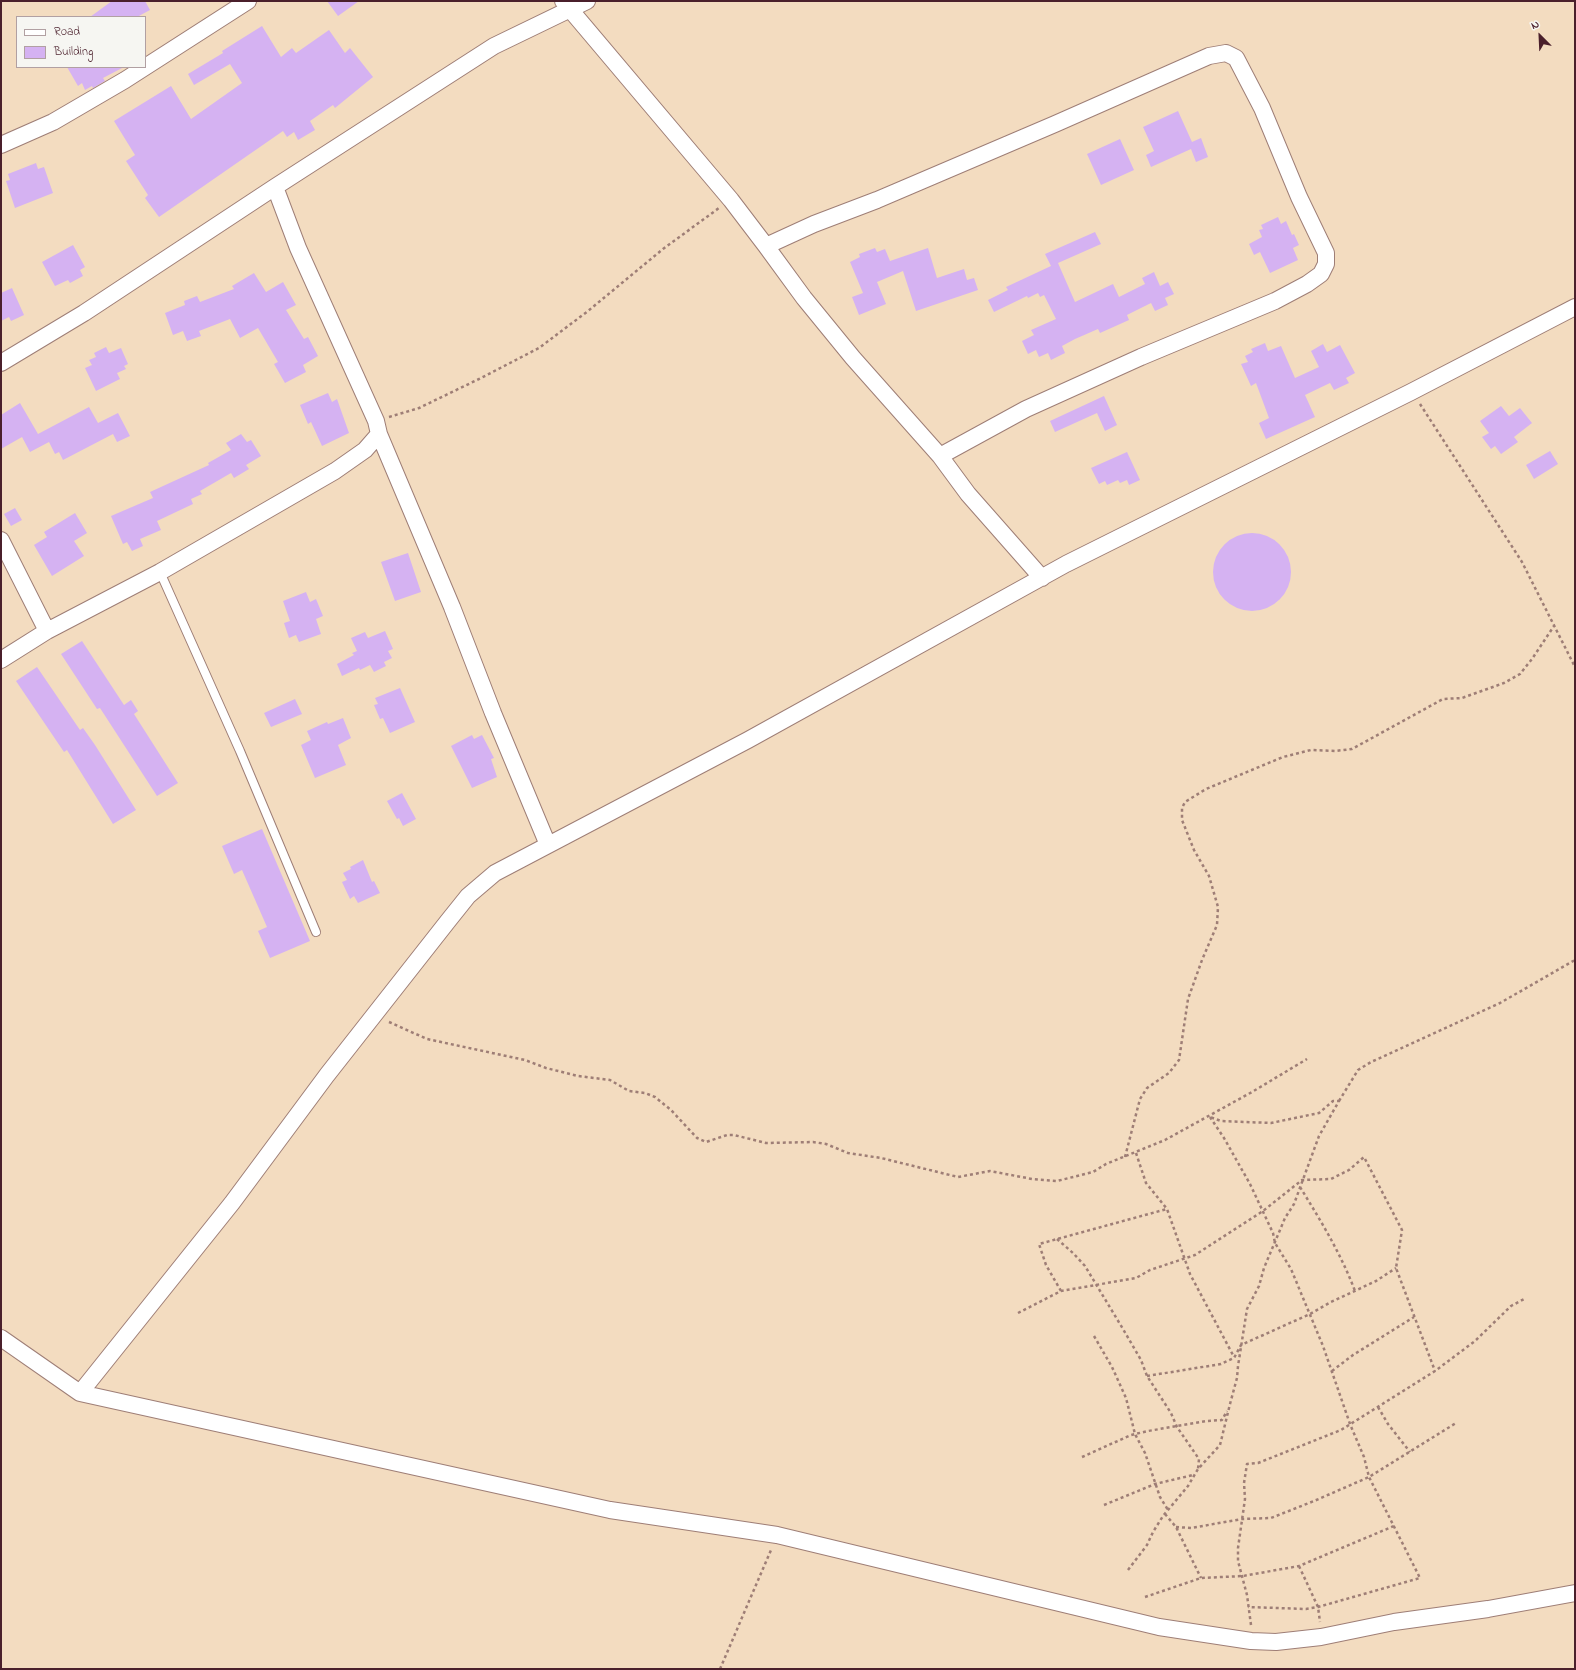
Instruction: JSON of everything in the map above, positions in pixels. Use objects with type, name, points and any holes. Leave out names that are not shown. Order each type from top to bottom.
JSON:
[{"type":"street","points":[[146,67],[248,1]]},
{"type":"street","points":[[1,363],[84,314],[275,187],[494,46],[566,5],[587,1]]},
{"type":"street","points":[[566,5],[731,200],[804,298],[853,358],[940,456],[968,494],[1042,578]]},
{"type":"street","points":[[766,246],[814,224],[877,200],[1056,124],[1209,56],[1226,53],[1236,58],[1262,108],[1299,197],[1326,253],[1326,264],[1321,274],[1307,284],[1275,301],[1141,357],[1026,409],[940,456]]},
{"type":"street","points":[[1,145],[53,122],[144,68]]},
{"type":"street","points":[[275,187],[298,248],[378,428],[548,845]]},
{"type":"street","points":[[80,1393],[232,1203],[375,1014],[468,896],[495,873],[748,740],[1042,578],[1132,531],[1411,392],[1575,307]]},
{"type":"street","points":[[1,660],[47,631],[160,572],[335,470],[365,450],[378,428]]},
{"type":"street","points":[[1,540],[47,631]]},
{"type":"street","points":[[1,1338],[80,1393],[610,1510],[777,1535],[1159,1627],[1251,1641],[1276,1642],[1321,1637],[1394,1622],[1488,1609],[1575,1592]]},
{"type":"lane","points":[[160,572],[240,752],[316,932]]},
{"type":"path","points":[[378,428],[539,348],[588,311],[663,249],[731,200]]},
{"type":"path","points":[[1411,392],[1436,427],[1522,562],[1575,667]]},
{"type":"path","points":[[1125,1157],[1140,1099],[1147,1088],[1169,1073],[1179,1060],[1188,999],[1217,925],[1218,907],[1209,876],[1194,850],[1182,820],[1182,808],[1185,802],[1206,789],[1283,757],[1311,750],[1335,751],[1352,749],[1443,699],[1462,698],[1504,683],[1520,674],[1554,626]]},
{"type":"path","points":[[1104,1505],[1155,1484],[1192,1476],[1220,1445],[1228,1409],[1238,1378],[1241,1345],[1247,1309],[1259,1286],[1264,1268],[1285,1218],[1294,1204],[1319,1136],[1358,1070],[1371,1062],[1500,1003],[1575,960]]},
{"type":"path","points":[[375,1014],[427,1039],[526,1060],[578,1076],[610,1080],[630,1091],[645,1093],[655,1097],[671,1110],[697,1138],[706,1142],[727,1135],[734,1135],[766,1143],[813,1142],[826,1144],[848,1153],[882,1158],[958,1177],[990,1171],[1032,1179],[1057,1181],[1093,1172],[1106,1164],[1165,1140],[1210,1116],[1307,1059]]},
{"type":"path","points":[[1210,1116],[1221,1121],[1271,1123],[1319,1113],[1333,1100],[1339,1101]]},
{"type":"path","points":[[1210,1116],[1224,1138],[1263,1211],[1273,1233],[1275,1243],[1291,1269],[1332,1371],[1350,1424],[1364,1457],[1369,1477],[1420,1578],[1318,1607],[1306,1609],[1248,1607]]},
{"type":"path","points":[[1136,1153],[1146,1183],[1167,1209],[1190,1274],[1234,1358]]},
{"type":"path","points":[[1018,1313],[1061,1291],[1097,1286],[1136,1278],[1150,1270],[1195,1255],[1263,1211],[1302,1180],[1331,1179],[1349,1170],[1364,1157],[1402,1230],[1396,1268],[1436,1371]]},
{"type":"path","points":[[1300,1187],[1328,1232],[1348,1271],[1355,1291]]},
{"type":"path","points":[[1061,1291],[1046,1265],[1039,1244],[1167,1209]]},
{"type":"path","points":[[1057,1239],[1085,1266],[1141,1360],[1148,1376],[1177,1427],[1199,1459],[1198,1469],[1188,1486],[1165,1514],[1153,1532],[1147,1545],[1128,1570]]},
{"type":"path","points":[[1148,1376],[1221,1364],[1234,1358],[1241,1345],[1310,1314],[1376,1281],[1396,1268]]},
{"type":"path","points":[[1251,1641],[1252,1635],[1243,1576],[1238,1561],[1238,1548],[1245,1499],[1244,1483],[1247,1464],[1258,1463],[1278,1456],[1341,1430],[1436,1371],[1475,1341],[1511,1306],[1526,1298]]},
{"type":"path","points":[[1332,1371],[1353,1355],[1414,1317]]},
{"type":"path","points":[[1094,1336],[1112,1367],[1126,1398],[1135,1434],[1145,1453],[1160,1497],[1168,1510]]},
{"type":"path","points":[[1377,1407],[1410,1452]]},
{"type":"path","points":[[1082,1457],[1135,1434],[1208,1421],[1222,1420],[1228,1409]]},
{"type":"path","points":[[1176,1527],[1191,1528],[1242,1519],[1271,1518],[1369,1477],[1456,1423]]},
{"type":"path","points":[[1165,1514],[1176,1527],[1201,1578]]},
{"type":"path","points":[[1145,1597],[1201,1578],[1243,1576],[1299,1566],[1394,1526]]},
{"type":"path","points":[[720,1669],[777,1535]]},
{"type":"path","points":[[1299,1566],[1318,1607],[1321,1637]]},
{"type":"building","points":[[112,1],[145,1],[150,10],[139,16],[91,16]]},
{"type":"building","points":[[327,1],[359,1],[338,16]]},
{"type":"building","points":[[262,26],[281,57],[292,48],[296,53],[329,30],[345,53],[350,48],[373,77],[335,108],[333,105],[310,121],[315,130],[298,140],[294,132],[287,137],[283,131],[159,217],[145,198],[148,195],[126,161],[135,155],[114,121],[171,86],[191,119],[242,83],[230,64],[194,85],[188,74],[223,53],[222,51]]},
{"type":"building","points":[[68,68],[122,68],[103,78],[105,81],[93,88],[92,86],[85,90],[82,83],[78,86]]},
{"type":"building","points":[[1178,111],[1192,142],[1201,138],[1208,157],[1196,162],[1191,149],[1151,167],[1146,155],[1154,151],[1143,127]]},
{"type":"building","points":[[1120,139],[1134,170],[1101,185],[1087,154]]},
{"type":"building","points":[[36,163],[38,169],[44,167],[53,193],[15,208],[6,181],[10,180],[8,174]]},
{"type":"building","points":[[1278,217],[1281,224],[1286,221],[1292,235],[1294,234],[1299,245],[1293,248],[1298,260],[1270,273],[1260,252],[1254,255],[1249,244],[1262,237],[1259,230],[1263,229],[1261,225]]},
{"type":"building","points":[[1095,232],[1101,244],[1058,263],[1075,302],[1113,284],[1119,297],[1145,284],[1142,278],[1154,272],[1160,286],[1168,282],[1174,294],[1165,298],[1168,305],[1155,311],[1151,303],[1127,315],[1129,320],[1100,333],[1098,329],[1062,346],[1065,353],[1051,360],[1048,353],[1039,357],[1036,350],[1028,354],[1022,341],[1034,335],[1031,330],[1056,319],[1044,295],[1040,297],[1038,293],[1028,298],[1027,296],[994,312],[988,300],[1008,290],[1006,287],[1051,266],[1045,254]]},
{"type":"building","points":[[73,245],[85,267],[80,270],[83,276],[70,283],[68,280],[55,286],[42,262]]},
{"type":"building","points":[[875,248],[877,252],[885,249],[890,261],[928,248],[937,278],[964,269],[967,280],[974,278],[978,290],[916,311],[903,271],[877,282],[886,304],[859,315],[852,297],[863,293],[850,262],[860,257],[859,254]]},
{"type":"building","points":[[254,273],[266,292],[283,282],[296,305],[286,310],[304,339],[308,337],[318,356],[303,365],[306,372],[285,383],[274,364],[278,362],[258,328],[240,338],[230,319],[199,331],[201,336],[187,341],[183,331],[173,335],[165,313],[185,305],[184,301],[197,296],[200,302],[234,289],[232,286]]},
{"type":"building","points":[[12,288],[24,315],[11,321],[9,317],[1,321],[1,293]]},
{"type":"building","points":[[1265,343],[1268,351],[1281,346],[1295,378],[1319,367],[1311,351],[1323,344],[1327,352],[1340,345],[1355,373],[1346,378],[1349,383],[1334,390],[1330,383],[1305,395],[1315,417],[1266,439],[1259,423],[1269,418],[1256,383],[1251,386],[1241,364],[1248,362],[1245,356],[1253,352],[1251,349]]},
{"type":"building","points":[[106,347],[109,353],[121,348],[128,364],[124,366],[126,369],[117,373],[120,379],[96,391],[85,368],[92,365],[89,360],[96,357],[94,353]]},
{"type":"building","points":[[328,393],[332,402],[337,399],[349,433],[322,446],[311,422],[308,424],[300,405]]},
{"type":"building","points":[[1104,396],[1117,425],[1105,431],[1097,413],[1055,432],[1050,421]]},
{"type":"building","points":[[20,403],[38,434],[89,407],[98,423],[118,413],[130,436],[117,442],[113,434],[63,460],[59,452],[55,454],[49,442],[30,452],[22,437],[1,449],[1,415]]},
{"type":"building","points":[[1501,406],[1509,416],[1520,408],[1532,423],[1514,437],[1518,442],[1501,454],[1495,446],[1491,449],[1482,437],[1489,433],[1480,421]]},
{"type":"building","points":[[241,434],[247,442],[251,440],[261,456],[246,465],[249,469],[234,478],[231,473],[200,491],[202,494],[191,499],[193,504],[157,521],[161,530],[140,539],[143,546],[132,551],[127,542],[123,544],[111,516],[153,498],[150,492],[209,465],[208,463],[231,450],[226,443]]},
{"type":"building","points":[[1550,451],[1558,464],[1534,479],[1526,465]]},
{"type":"building","points":[[1127,452],[1140,480],[1129,485],[1127,480],[1120,483],[1118,480],[1107,485],[1105,481],[1099,484],[1091,468]]},
{"type":"building","points":[[15,508],[22,520],[11,526],[4,514]]},
{"type":"building","points":[[75,513],[87,533],[74,541],[84,556],[52,576],[34,545],[47,537],[44,532]]},
{"type":"building","points":[[1244,533],[1260,533],[1274,539],[1285,550],[1291,564],[1291,580],[1285,594],[1274,605],[1260,611],[1244,611],[1230,605],[1219,594],[1213,580],[1213,564],[1219,550],[1230,539]]},
{"type":"building","points":[[408,553],[421,592],[395,601],[381,562]]},
{"type":"building","points":[[306,592],[310,602],[316,599],[323,616],[316,619],[321,634],[299,642],[296,635],[289,638],[284,623],[290,621],[283,601]]},
{"type":"building","points":[[385,631],[393,649],[388,651],[392,658],[384,662],[386,666],[374,672],[370,665],[360,670],[359,668],[342,676],[337,664],[354,655],[352,653],[357,651],[351,638],[365,632],[368,638]]},
{"type":"building","points":[[82,641],[124,705],[131,700],[138,711],[134,714],[178,783],[157,796],[100,708],[97,709],[61,654]]},
{"type":"building","points":[[37,667],[80,730],[83,728],[95,745],[136,810],[113,824],[67,750],[64,752],[16,681]]},
{"type":"building","points":[[400,688],[415,722],[390,733],[383,718],[380,719],[374,705],[378,704],[375,698]]},
{"type":"building","points":[[295,699],[302,714],[271,727],[264,713]]},
{"type":"building","points":[[343,718],[351,738],[338,745],[346,765],[315,778],[301,745],[311,740],[307,731],[327,722],[328,724]]},
{"type":"building","points":[[472,735],[474,739],[482,735],[494,758],[491,759],[497,777],[472,788],[451,746]]},
{"type":"building","points":[[402,793],[416,819],[403,826],[399,818],[397,819],[387,801]]},
{"type":"building","points":[[262,829],[310,941],[270,958],[258,931],[267,927],[242,870],[234,874],[222,846]]},
{"type":"building","points":[[363,860],[372,882],[374,881],[380,893],[358,903],[354,896],[350,899],[342,882],[347,880],[343,873],[351,869],[350,867]]}]
